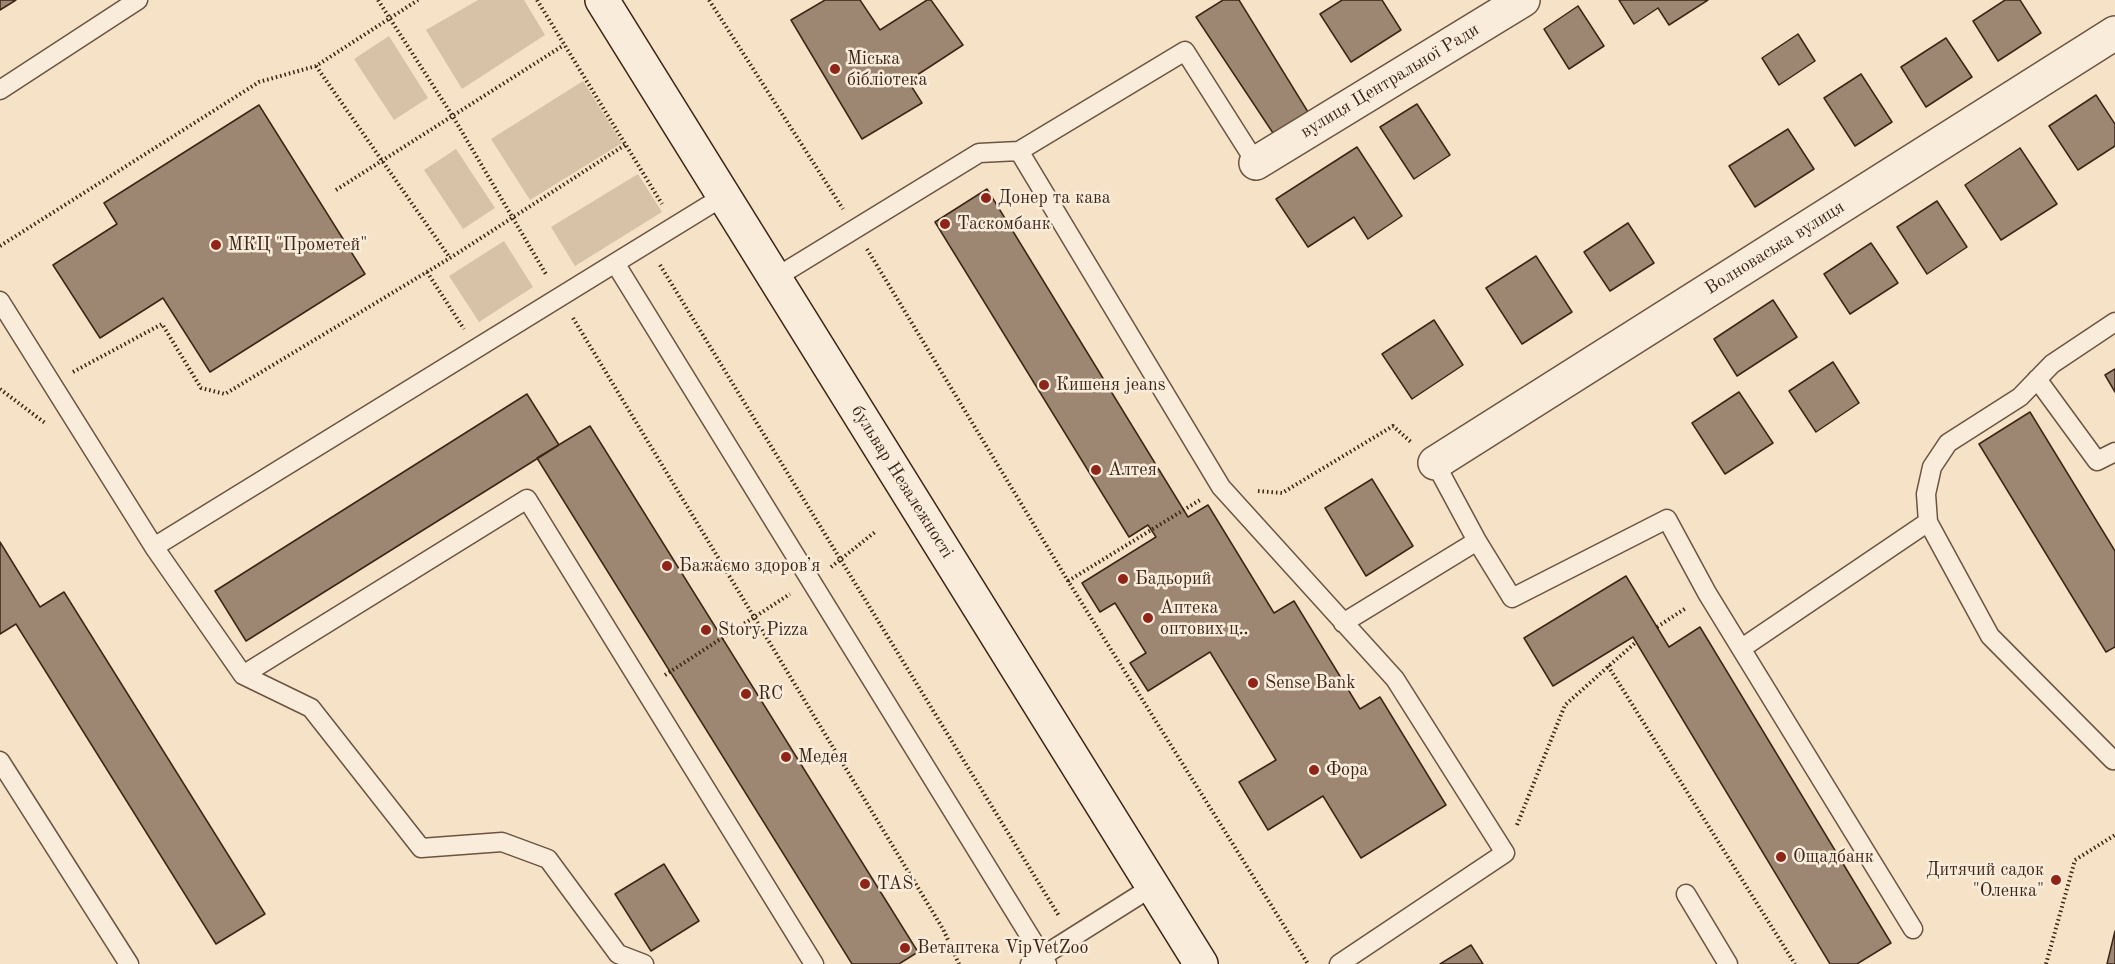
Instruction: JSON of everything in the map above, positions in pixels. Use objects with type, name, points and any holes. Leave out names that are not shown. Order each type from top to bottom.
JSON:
[{"type":"main road","name":"вулиця Центральної Ради","points":[[1256,163],[1524,0]]},
{"type":"main road","name":"бульвар Незалежності","points":[[611,3],[724,196],[1201,964]]},
{"type":"main road","name":"Волноваська вулиця","points":[[1435,463],[2115,33]]},
{"type":"lane","points":[[0,90],[138,0]]},
{"type":"lane","points":[[775,278],[979,153],[1019,151],[1185,51],[1256,163]]},
{"type":"lane","points":[[1019,151],[1221,487],[1395,679],[1505,853],[1339,964]]},
{"type":"lane","points":[[154,547],[724,196]]},
{"type":"lane","points":[[615,263],[1040,962],[1072,938],[1152,887]]},
{"type":"lane","points":[[0,302],[154,547],[243,675],[311,708],[421,848],[502,842],[548,860],[618,954],[644,964]]},
{"type":"lane","points":[[2115,322],[2052,364],[2020,397],[1948,443],[1932,467],[1926,494],[1928,522],[1990,636],[2113,760],[2115,759]]},
{"type":"lane","points":[[2037,379],[2097,461],[2115,452]]},
{"type":"lane","points":[[1435,463],[1477,541],[1512,598],[1667,519],[1707,594],[1913,928]]},
{"type":"lane","points":[[243,675],[527,499],[814,964]]},
{"type":"lane","points":[[1742,648],[1928,522]]},
{"type":"lane","points":[[1343,622],[1477,541]]},
{"type":"lane","points":[[0,761],[129,964]]},
{"type":"lane","points":[[1686,894],[1728,964]]},
{"type":"lane","points":[[602,964],[618,954]]},
{"type":"path","points":[[378,0],[452,115],[559,296],[943,929],[959,964]]},
{"type":"path","points":[[0,246],[259,82],[316,66],[418,0]]},
{"type":"path","points":[[537,0],[676,227]]},
{"type":"path","points":[[710,0],[856,229],[1068,581],[1308,964]]},
{"type":"path","points":[[336,190],[564,45]]},
{"type":"path","points":[[316,66],[450,258]]},
{"type":"path","points":[[51,383],[162,324],[201,388],[225,394],[450,258],[625,145]]},
{"type":"path","points":[[647,244],[1072,938]]},
{"type":"path","points":[[427,272],[476,349]]},
{"type":"path","points":[[1068,581],[1221,487],[1282,494],[1393,426],[1435,463]]},
{"type":"path","points":[[645,687],[841,561],[875,532]]},
{"type":"path","points":[[1658,627],[1707,594]]},
{"type":"path","points":[[1505,853],[1565,705],[1636,642]]},
{"type":"path","points":[[1608,666],[1795,964]]},
{"type":"path","points":[[2046,964],[2075,860],[2115,835]]},
{"type":"shaded area","points":[[478,0],[524,0],[545,35],[462,89],[426,30]]},
{"type":"shaded area","points":[[389,36],[428,98],[394,120],[354,59]]},
{"type":"shaded area","points":[[583,81],[622,143],[530,200],[491,139]]},
{"type":"shaded area","points":[[456,149],[495,208],[463,229],[424,170]]},
{"type":"shaded area","points":[[638,174],[662,212],[575,266],[551,227]]},
{"type":"shaded area","points":[[504,241],[533,287],[479,322],[449,276]]},
{"type":"building","points":[[0,0],[16,0],[0,10]]},
{"type":"building","points":[[825,0],[860,0],[880,30],[927,0],[931,0],[963,45],[908,81],[922,103],[862,139],[791,20]]},
{"type":"building","points":[[1223,0],[1239,0],[1308,112],[1273,133],[1196,17]]},
{"type":"building","points":[[1342,0],[1382,0],[1401,30],[1351,62],[1320,14]]},
{"type":"building","points":[[1619,0],[1708,0],[1669,25],[1658,8],[1634,24]]},
{"type":"building","points":[[2005,0],[2020,0],[2041,33],[1998,61],[1973,21]]},
{"type":"building","points":[[1578,6],[1604,46],[1569,69],[1544,29]]},
{"type":"building","points":[[1798,34],[1815,61],[1779,85],[1762,58]]},
{"type":"building","points":[[1946,38],[1972,77],[1926,107],[1901,67]]},
{"type":"building","points":[[1861,74],[1892,122],[1855,146],[1824,98]]},
{"type":"building","points":[[2096,95],[2115,124],[2115,146],[2078,170],[2049,126]]},
{"type":"building","points":[[1417,104],[1450,155],[1414,179],[1380,127]]},
{"type":"building","name":"МКЦ \"Прометей\"","points":[[259,105],[365,274],[210,372],[163,298],[100,338],[53,265],[117,224],[104,203]]},
{"type":"building","points":[[1788,129],[1814,169],[1755,207],[1729,166]]},
{"type":"building","points":[[1357,147],[1402,216],[1368,239],[1354,217],[1308,247],[1276,199]]},
{"type":"building","points":[[2020,148],[2057,204],[2001,240],[1965,185]]},
{"type":"building","points":[[987,189],[1188,517],[1208,505],[1274,613],[1294,601],[1360,709],[1380,697],[1446,805],[1361,858],[1323,796],[1268,830],[1239,782],[1276,760],[1210,652],[1148,691],[1130,663],[1146,653],[1115,603],[1100,612],[1082,583],[1156,537],[1148,525],[1129,537],[935,222]]},
{"type":"building","points":[[1937,201],[1967,247],[1927,274],[1897,227]]},
{"type":"building","points":[[1628,223],[1654,263],[1610,291],[1584,252]]},
{"type":"building","points":[[1871,243],[1898,283],[1850,314],[1824,274]]},
{"type":"building","points":[[1536,256],[1572,312],[1522,344],[1486,288]]},
{"type":"building","points":[[1773,300],[1797,337],[1737,376],[1714,339]]},
{"type":"building","points":[[1434,320],[1463,365],[1412,399],[1382,354]]},
{"type":"building","points":[[1833,362],[1859,403],[1816,432],[1789,391]]},
{"type":"building","points":[[2115,369],[2115,392],[2105,375]]},
{"type":"building","points":[[1739,392],[1773,443],[1725,474],[1692,423]]},
{"type":"building","points":[[527,394],[559,445],[246,641],[215,591]]},
{"type":"building","points":[[2030,412],[2115,551],[2115,647],[2106,652],[1979,444]]},
{"type":"building","points":[[590,426],[918,952],[899,964],[852,964],[537,458]]},
{"type":"building","points":[[1372,479],[1413,546],[1366,576],[1325,508]]},
{"type":"building","points":[[0,542],[40,607],[64,592],[265,914],[216,944],[16,624],[0,634]]},
{"type":"building","points":[[1626,576],[1669,647],[1700,627],[1891,943],[1857,964],[1830,964],[1633,637],[1553,686],[1524,638]]},
{"type":"building","points":[[664,864],[699,921],[651,951],[615,894]]},
{"type":"building","points":[[2115,931],[2115,964],[2107,964]]},
{"type":"building","points":[[1471,945],[1483,964],[1440,964]]},
{"type":"place","name":"Міська бібліотека","points":[[835,69]]},
{"type":"place","name":"Донер та кава","points":[[986,198]]},
{"type":"place","name":"Таскомбанк","points":[[945,224]]},
{"type":"place","name":"МКЦ \"Прометей\"","points":[[216,245]]},
{"type":"place","name":"Кишеня jeans","points":[[1044,385]]},
{"type":"place","name":"Алтея","points":[[1096,470]]},
{"type":"place","name":"Бажаємо здоровʼя","points":[[667,566]]},
{"type":"place","name":"Бадьорий","points":[[1123,579]]},
{"type":"place","name":"Аптека оптових ц‥","points":[[1148,618]]},
{"type":"place","name":"Story Pizza","points":[[706,630]]},
{"type":"place","name":"Sense Bank","points":[[1253,683]]},
{"type":"place","name":"RC","points":[[746,694]]},
{"type":"place","name":"Медея","points":[[786,757]]},
{"type":"place","name":"Фора","points":[[1314,770]]},
{"type":"place","name":"Ощадбанк","points":[[1781,857]]},
{"type":"place","name":"Дитячий садок \"Оленка\"","points":[[2056,880]]},
{"type":"place","name":"TAS","points":[[865,884]]},
{"type":"place","name":"Ветаптека VipVetZoo","points":[[905,948]]}]
